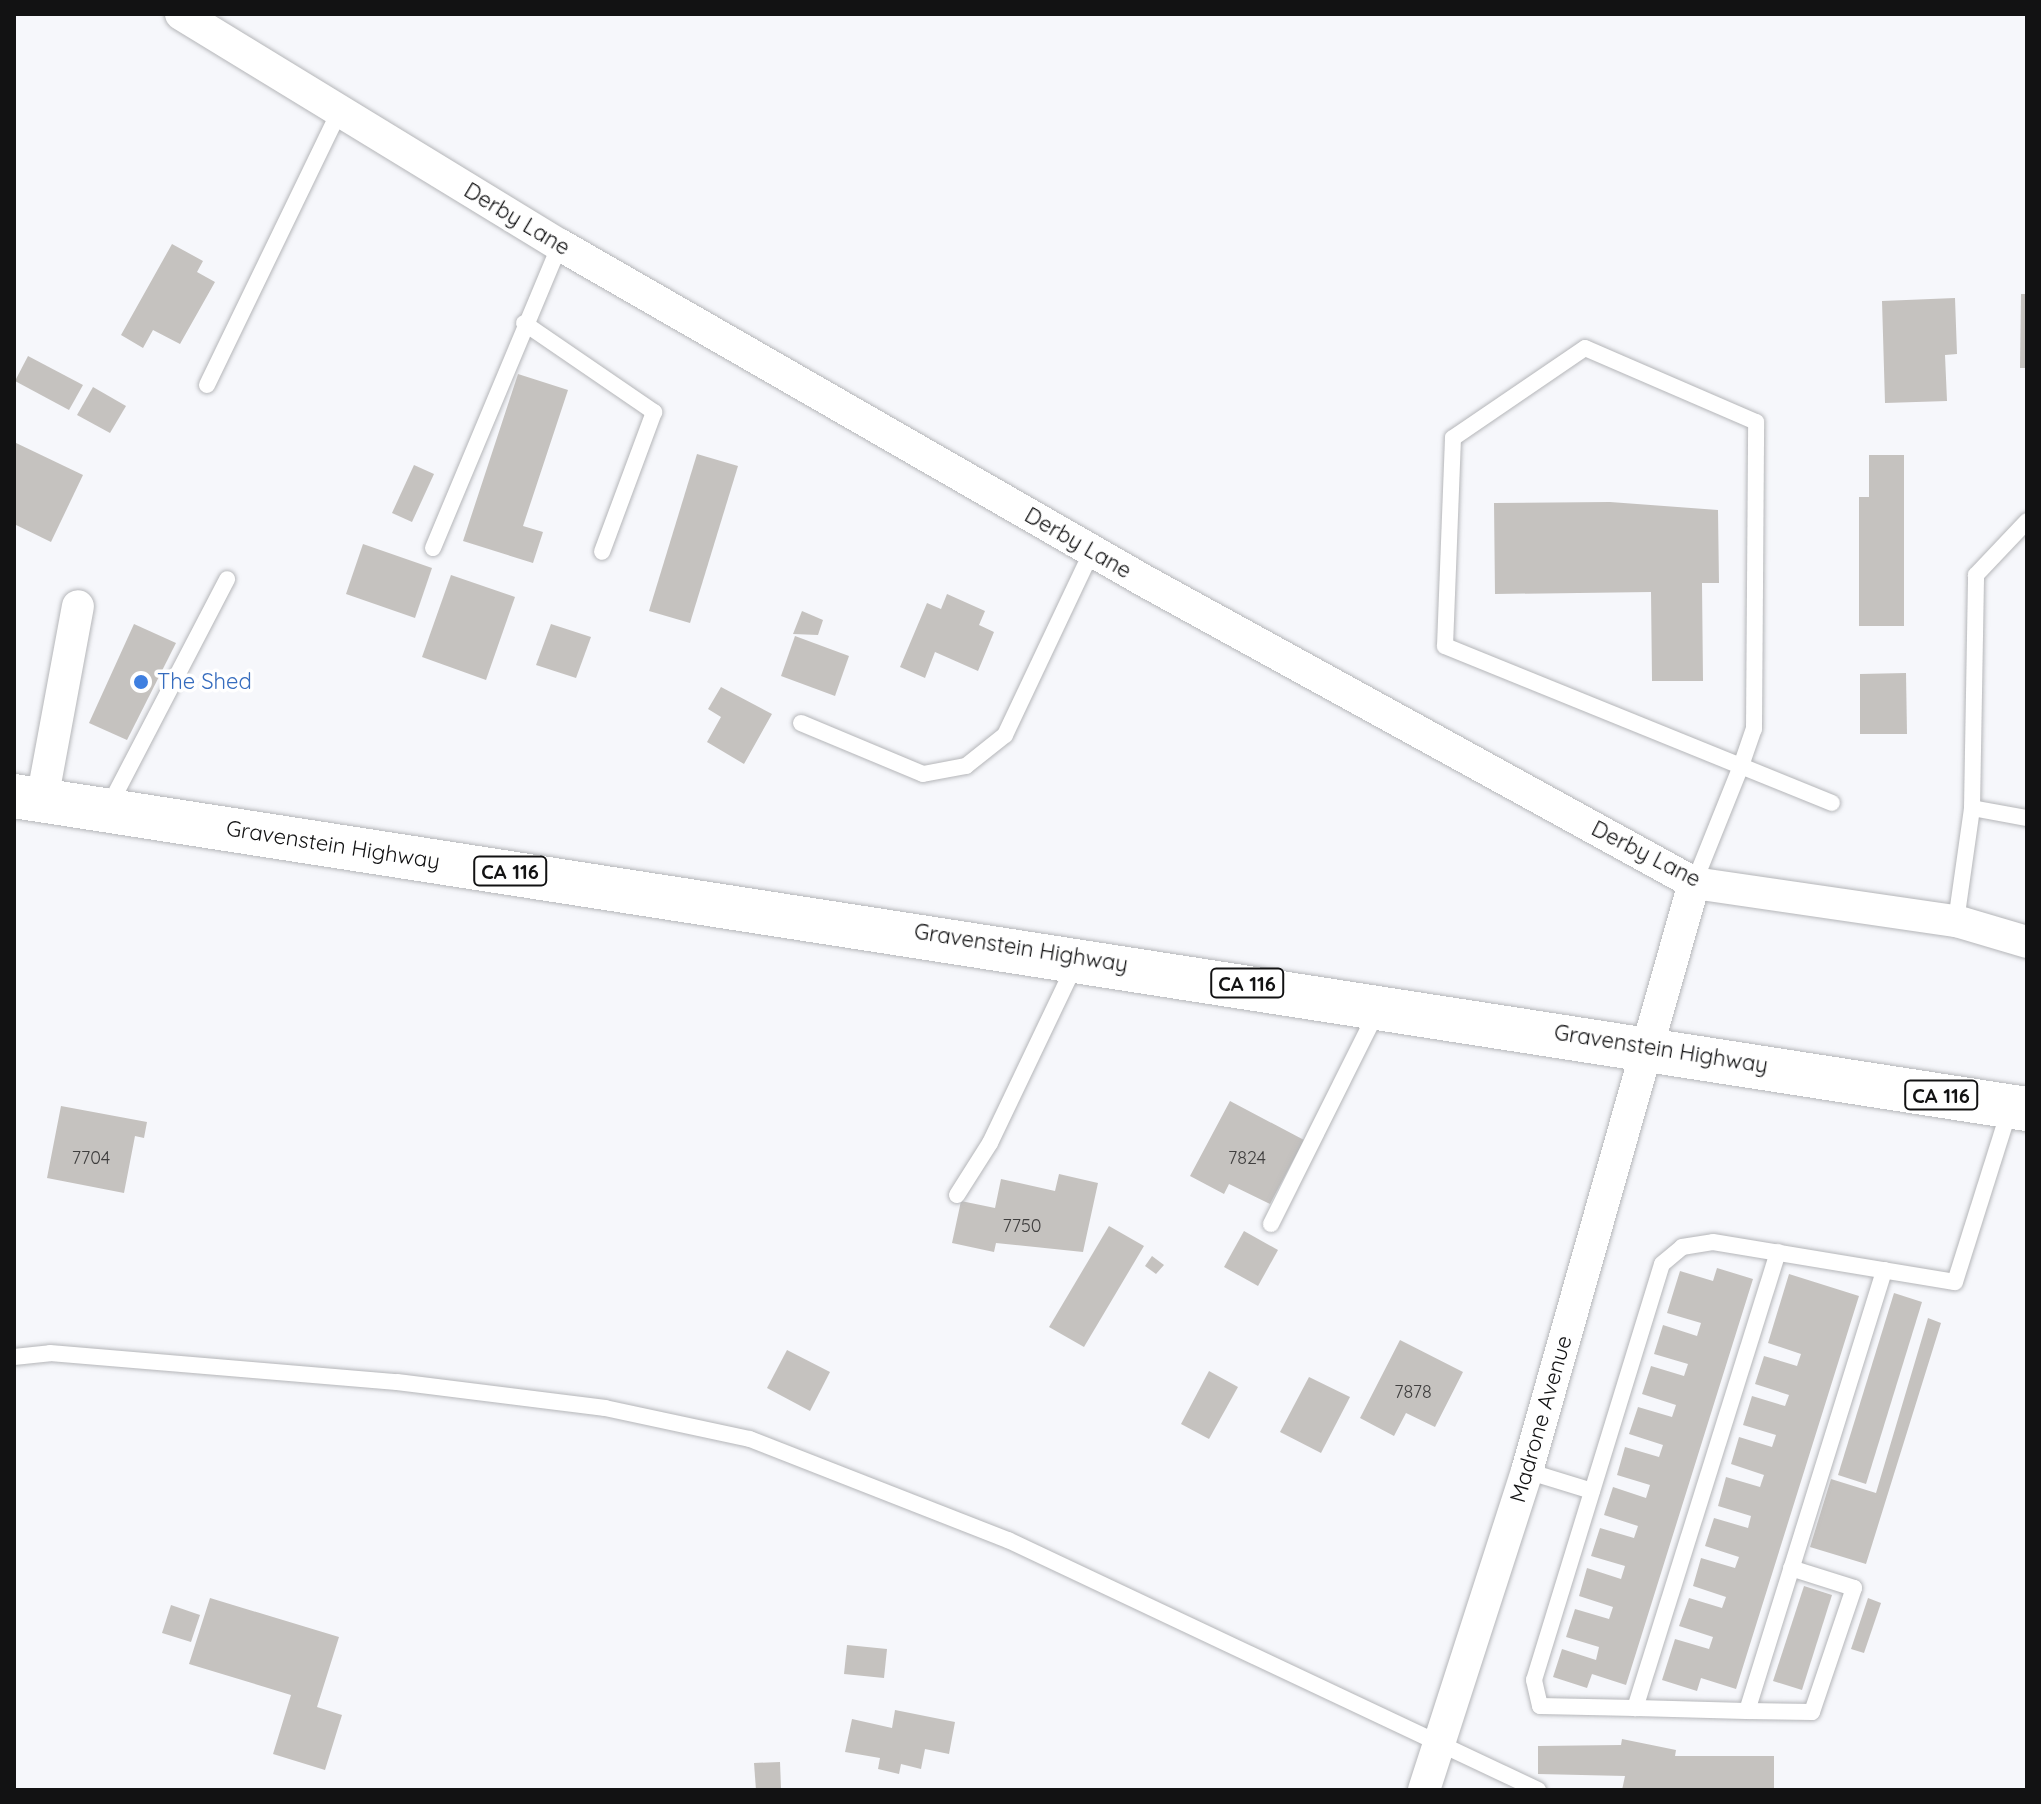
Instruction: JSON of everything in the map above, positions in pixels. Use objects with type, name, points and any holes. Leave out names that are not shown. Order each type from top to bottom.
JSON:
[{"type":"main road","name":"Gravenstein Highway","points":[[28,798],[1381,1004],[2019,1108]]},
{"type":"street","name":"Derby Lane","points":[[181,14],[212,22],[339,112],[560,245],[1092,551],[1694,883],[1956,921],[2027,942]]},
{"type":"street","points":[[28,798],[78,606]]},
{"type":"street","name":"Madrone Avenue","points":[[1424,1790],[1527,1471],[1694,883]]},
{"type":"lane","points":[[207,385],[339,112]]},
{"type":"lane","points":[[433,548],[524,323],[560,245]]},
{"type":"lane","points":[[524,323],[654,412],[602,552]]},
{"type":"lane","points":[[1694,883],[1741,766],[1754,729],[1756,422],[1585,348],[1453,438],[1445,646],[1741,766],[1832,803]]},
{"type":"lane","points":[[1956,921],[1972,808],[1976,575],[2027,521]]},
{"type":"lane","points":[[801,723],[923,774],[966,766],[1005,735],[1092,551]]},
{"type":"lane","points":[[107,811],[227,579]]},
{"type":"lane","points":[[1972,808],[2027,818]]},
{"type":"lane","points":[[957,1195],[990,1143],[1079,957]]},
{"type":"lane","points":[[1271,1224],[1381,1004]]},
{"type":"lane","points":[[1791,1568],[1854,1588],[1812,1712],[1540,1706],[1534,1680],[1662,1264],[1682,1247],[1713,1242],[1955,1282],[2019,1108]]},
{"type":"lane","points":[[1635,1708],[1778,1252]]},
{"type":"lane","points":[[1747,1711],[1884,1270]]},
{"type":"lane","points":[[14,1357],[50,1353],[397,1382],[605,1408],[750,1439],[1008,1540],[1538,1790]]},
{"type":"lane","points":[[1527,1471],[1592,1491]]},
{"type":"building","points":[[172,244],[203,261],[197,272],[215,282],[180,344],[153,330],[143,348],[121,335]]},
{"type":"building","points":[[2021,294],[2027,294],[2027,368],[2020,368]]},
{"type":"building","points":[[1955,298],[1957,354],[1945,355],[1947,401],[1885,403],[1882,301]]},
{"type":"building","points":[[28,356],[83,385],[69,410],[15,381]]},
{"type":"building","points":[[518,374],[568,390],[523,526],[543,532],[533,563],[463,541]]},
{"type":"building","points":[[93,387],[126,406],[110,433],[77,415]]},
{"type":"building","points":[[14,442],[83,475],[51,542],[14,524]]},
{"type":"building","points":[[697,454],[738,466],[690,623],[649,611]]},
{"type":"building","points":[[1869,455],[1904,455],[1904,626],[1859,626],[1859,497],[1869,497]]},
{"type":"building","points":[[414,465],[434,474],[412,522],[392,513]]},
{"type":"building","points":[[1610,502],[1718,510],[1719,583],[1702,583],[1703,681],[1652,681],[1651,592],[1495,594],[1494,503]]},
{"type":"building","points":[[363,544],[432,568],[415,618],[346,594]]},
{"type":"building","points":[[451,575],[515,597],[486,680],[422,657]]},
{"type":"building","points":[[947,594],[985,611],[979,625],[994,632],[978,671],[935,652],[925,678],[900,667],[927,603],[941,609]]},
{"type":"building","points":[[802,611],[823,620],[818,635],[793,634]]},
{"type":"building","points":[[134,624],[176,643],[127,740],[89,723]]},
{"type":"building","points":[[551,624],[591,637],[576,678],[536,665]]},
{"type":"building","points":[[795,636],[849,656],[835,696],[781,676]]},
{"type":"building","points":[[1906,673],[1907,734],[1860,734],[1860,674]]},
{"type":"building","points":[[721,687],[772,714],[744,764],[707,742],[721,717],[708,709]]},
{"type":"building","points":[[1230,1101],[1304,1140],[1270,1204],[1229,1184],[1224,1194],[1190,1176]]},
{"type":"building","points":[[61,1106],[147,1122],[144,1138],[135,1136],[124,1193],[47,1178]]},
{"type":"building","points":[[1059,1174],[1098,1183],[1083,1252],[996,1243],[994,1252],[952,1243],[961,1201],[995,1208],[1001,1179],[1055,1191]]},
{"type":"building","points":[[1109,1226],[1144,1246],[1084,1347],[1049,1327]]},
{"type":"building","points":[[1244,1231],[1278,1250],[1258,1286],[1224,1267]]},
{"type":"building","points":[[1152,1256],[1164,1265],[1156,1274],[1145,1266]]},
{"type":"building","points":[[1717,1268],[1753,1279],[1626,1685],[1592,1674],[1587,1688],[1553,1677],[1562,1649],[1596,1660],[1599,1647],[1566,1637],[1575,1609],[1609,1619],[1613,1607],[1579,1596],[1587,1568],[1621,1579],[1625,1566],[1591,1556],[1600,1528],[1634,1538],[1638,1526],[1604,1515],[1613,1487],[1646,1498],[1650,1485],[1617,1475],[1625,1447],[1659,1457],[1663,1445],[1629,1434],[1638,1407],[1672,1417],[1676,1405],[1642,1394],[1651,1366],[1684,1376],[1688,1364],[1654,1354],[1663,1325],[1697,1336],[1701,1323],[1667,1313],[1680,1271],[1713,1281]]},
{"type":"building","points":[[1789,1274],[1859,1296],[1736,1689],[1701,1678],[1697,1691],[1662,1680],[1675,1639],[1709,1649],[1713,1637],[1679,1626],[1689,1598],[1722,1608],[1726,1597],[1693,1586],[1701,1558],[1735,1568],[1739,1557],[1705,1546],[1714,1518],[1748,1528],[1751,1516],[1718,1506],[1726,1477],[1760,1487],[1764,1475],[1731,1464],[1739,1437],[1772,1447],[1776,1435],[1743,1425],[1752,1396],[1785,1406],[1789,1395],[1755,1384],[1764,1356],[1797,1366],[1801,1354],[1768,1343]]},
{"type":"building","points":[[1894,1293],[1922,1302],[1866,1484],[1838,1475]]},
{"type":"building","points":[[1928,1318],[1941,1323],[1866,1564],[1810,1547],[1831,1479],[1876,1493]]},
{"type":"building","points":[[1400,1340],[1463,1372],[1435,1427],[1406,1413],[1394,1436],[1360,1418]]},
{"type":"building","points":[[787,1350],[830,1372],[810,1411],[767,1388]]},
{"type":"building","points":[[1209,1371],[1238,1387],[1209,1439],[1181,1424]]},
{"type":"building","points":[[1309,1377],[1350,1397],[1321,1453],[1280,1432]]},
{"type":"building","points":[[1804,1586],[1832,1595],[1802,1690],[1773,1681]]},
{"type":"building","points":[[210,1598],[339,1637],[317,1707],[342,1715],[325,1770],[273,1754],[291,1695],[189,1664]]},
{"type":"building","points":[[1868,1598],[1881,1603],[1864,1653],[1851,1649]]},
{"type":"building","points":[[171,1605],[200,1615],[191,1642],[162,1633]]},
{"type":"building","points":[[847,1645],[887,1649],[884,1678],[844,1674]]},
{"type":"building","points":[[895,1710],[955,1722],[949,1754],[925,1749],[921,1769],[901,1764],[899,1774],[878,1769],[880,1758],[845,1752],[852,1719],[892,1728]]},
{"type":"building","points":[[1622,1739],[1676,1750],[1675,1756],[1774,1756],[1774,1788],[1622,1790],[1625,1776],[1538,1774],[1538,1746],[1621,1745]]},
{"type":"building","points":[[780,1762],[781,1788],[756,1790],[754,1763]]},
{"type":"place","name":"The Shed","points":[[141,682]]}]
